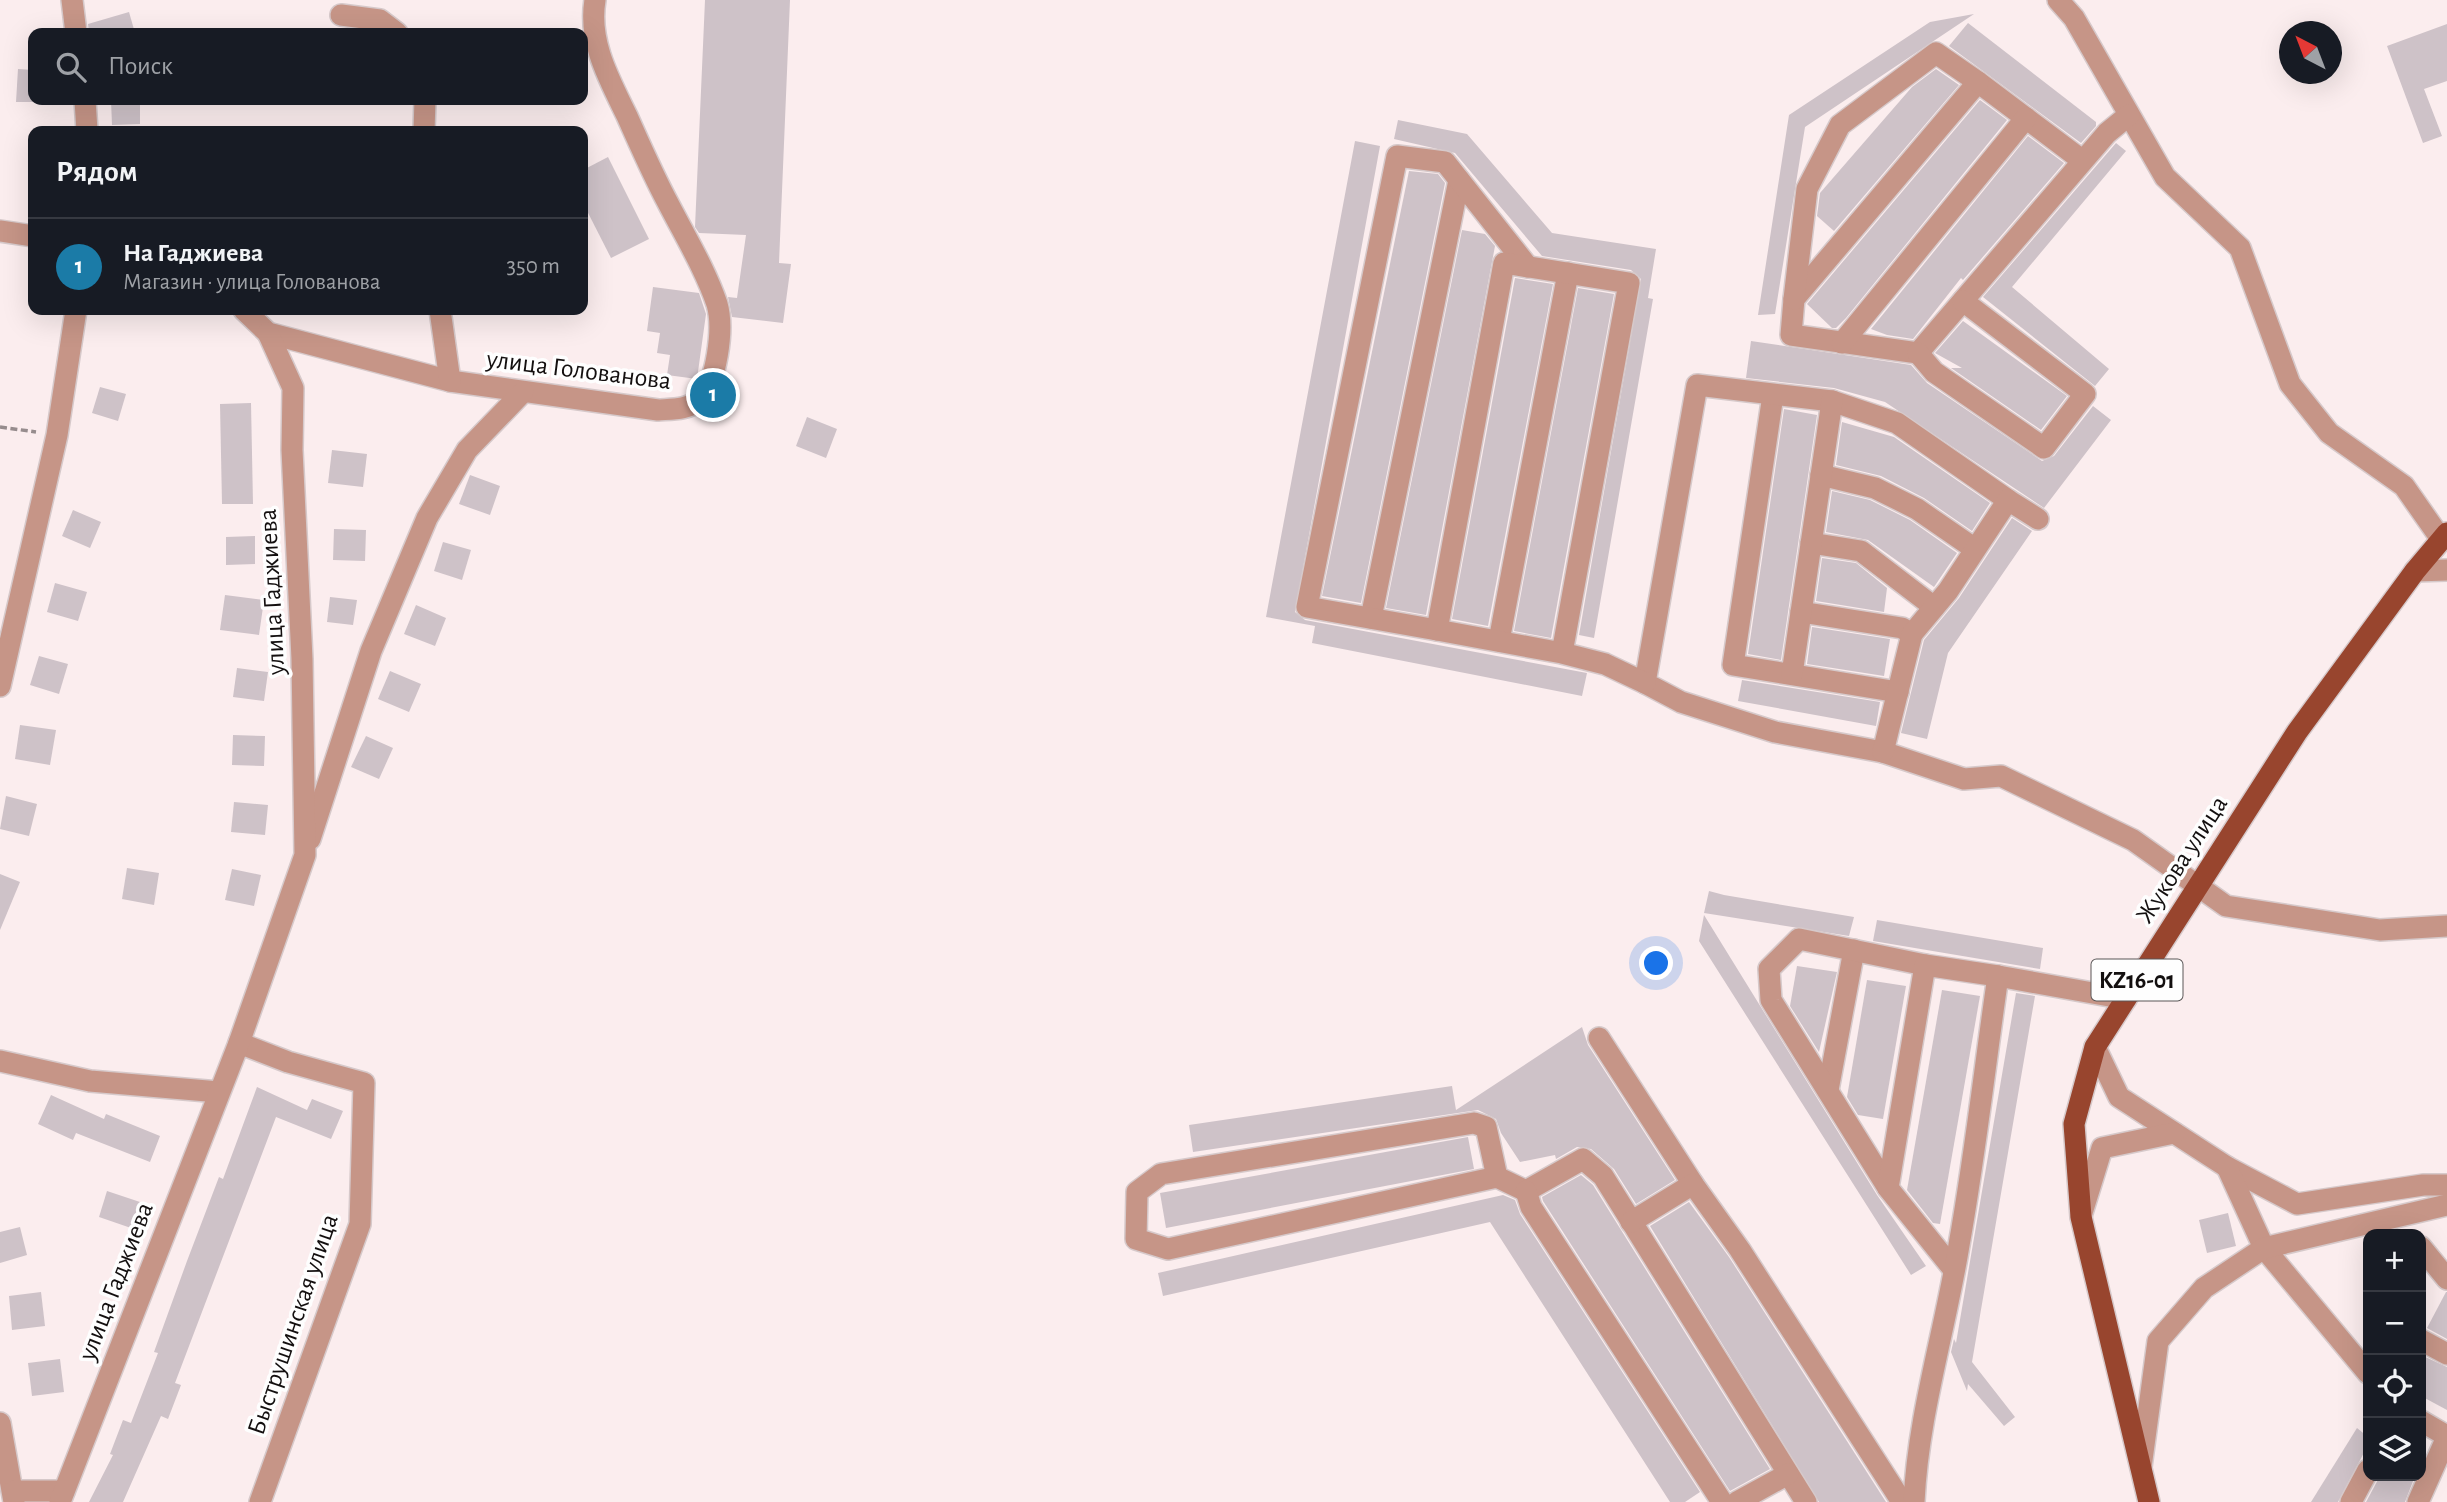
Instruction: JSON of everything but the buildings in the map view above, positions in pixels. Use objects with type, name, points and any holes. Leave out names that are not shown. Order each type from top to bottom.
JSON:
[{"type":"main road","name":"Жукова улица","points":[[2149,1502],[2140,1476],[2081,1217],[2074,1124],[2095,1047],[2195,886],[2297,732],[2415,570],[2444,536]]},
{"type":"street","points":[[72,0],[75,28]]},
{"type":"street","name":"улица Голованова","points":[[249,315],[268,333],[450,381],[658,410],[683,409],[698,402],[710,387],[722,326],[704,273],[605,71],[592,18],[595,0]]},
{"type":"street","points":[[2058,0],[2074,9],[2129,115],[2165,177],[2240,247],[2290,384],[2329,433],[2404,486],[2444,536]]},
{"type":"street","points":[[341,15],[380,20],[390,28]]},
{"type":"street","points":[[1963,300],[2085,394],[2044,448],[1934,372],[1918,353],[1791,335],[1807,189],[1840,125],[1936,53],[2083,161]]},
{"type":"street","points":[[1794,299],[1978,82]]},
{"type":"street","points":[[85,105],[88,126]]},
{"type":"street","points":[[424,126],[425,105]]},
{"type":"street","points":[[1918,353],[2107,133],[2129,115]]},
{"type":"street","points":[[1842,342],[2026,118]]},
{"type":"street","points":[[1528,267],[1445,162],[1397,156],[1307,607],[1562,653],[1605,664],[1681,702],[1775,732],[1883,752],[1964,779],[2001,776],[2133,840],[2226,906],[2379,930],[2447,926]]},
{"type":"street","points":[[1371,618],[1459,180]]},
{"type":"street","points":[[0,231],[28,235]]},
{"type":"street","points":[[1437,630],[1504,263],[1629,283],[1562,653]]},
{"type":"street","points":[[1499,641],[1568,273]]},
{"type":"street","points":[[0,686],[57,435],[75,315]]},
{"type":"street","points":[[441,315],[450,381]]},
{"type":"street","name":"улица Гаджиева","points":[[268,333],[293,388],[292,450],[302,659],[305,855]]},
{"type":"street","points":[[1645,683],[1697,385],[1832,401],[1897,423],[2038,519]]},
{"type":"street","name":"улица Гаджиева","points":[[14,1497],[62,1496],[239,1043],[372,651],[427,518],[467,450],[523,392]]},
{"type":"street","points":[[1773,395],[1733,665],[1898,692]]},
{"type":"street","points":[[1792,674],[1832,401]]},
{"type":"street","points":[[1821,475],[1875,488],[1917,509],[1975,549]]},
{"type":"street","points":[[1883,752],[1912,634],[1934,607],[2008,500]]},
{"type":"street","points":[[1811,543],[1861,551],[1934,607]]},
{"type":"street","points":[[2415,570],[2447,570]]},
{"type":"street","points":[[1801,612],[1902,628],[1912,634]]},
{"type":"street","points":[[1954,1270],[1888,1188],[1771,1000],[1769,969],[1798,939],[1925,965],[2126,999]]},
{"type":"street","points":[[1828,1090],[1854,950]]},
{"type":"street","points":[[1888,1188],[1925,965]]},
{"type":"street","points":[[1914,1502],[1918,1459],[1954,1270],[1998,976]]},
{"type":"street","points":[[1599,1038],[1902,1502]]},
{"type":"street","name":"Быструшинская улица","points":[[239,1043],[288,1062],[364,1083],[360,1223],[260,1502]]},
{"type":"street","points":[[2095,1047],[2119,1097],[2227,1167],[2297,1204],[2423,1185],[2447,1185]]},
{"type":"street","points":[[0,1061],[90,1081],[219,1093]]},
{"type":"street","points":[[1497,1177],[1486,1127],[1474,1123],[1161,1174],[1137,1192],[1136,1239],[1168,1249],[1497,1177],[1526,1191],[1531,1207],[1722,1502]]},
{"type":"street","points":[[2081,1217],[2102,1147],[2174,1133]]},
{"type":"street","points":[[1526,1191],[1583,1159],[1603,1176],[1806,1502]]},
{"type":"street","points":[[2227,1167],[2264,1248],[2363,1367]]},
{"type":"street","points":[[1631,1222],[1693,1184]]},
{"type":"street","points":[[2140,1476],[2158,1341],[2204,1287],[2264,1248],[2447,1205]]},
{"type":"street","points":[[2396,1217],[2406,1229]]},
{"type":"street","points":[[2426,1253],[2447,1279]]},
{"type":"street","points":[[2426,1343],[2447,1354]]},
{"type":"street","points":[[0,1423],[14,1497]]},
{"type":"street","points":[[2417,1502],[2447,1436],[2426,1424]]},
{"type":"street","points":[[1737,1502],[1788,1474]]},
{"type":"street","points":[[2351,1502],[2363,1479]]},
{"type":"path","points":[[0,427],[57,435]]},
{"type":"place","name":"На Гаджиева","points":[[713,395]]}]
